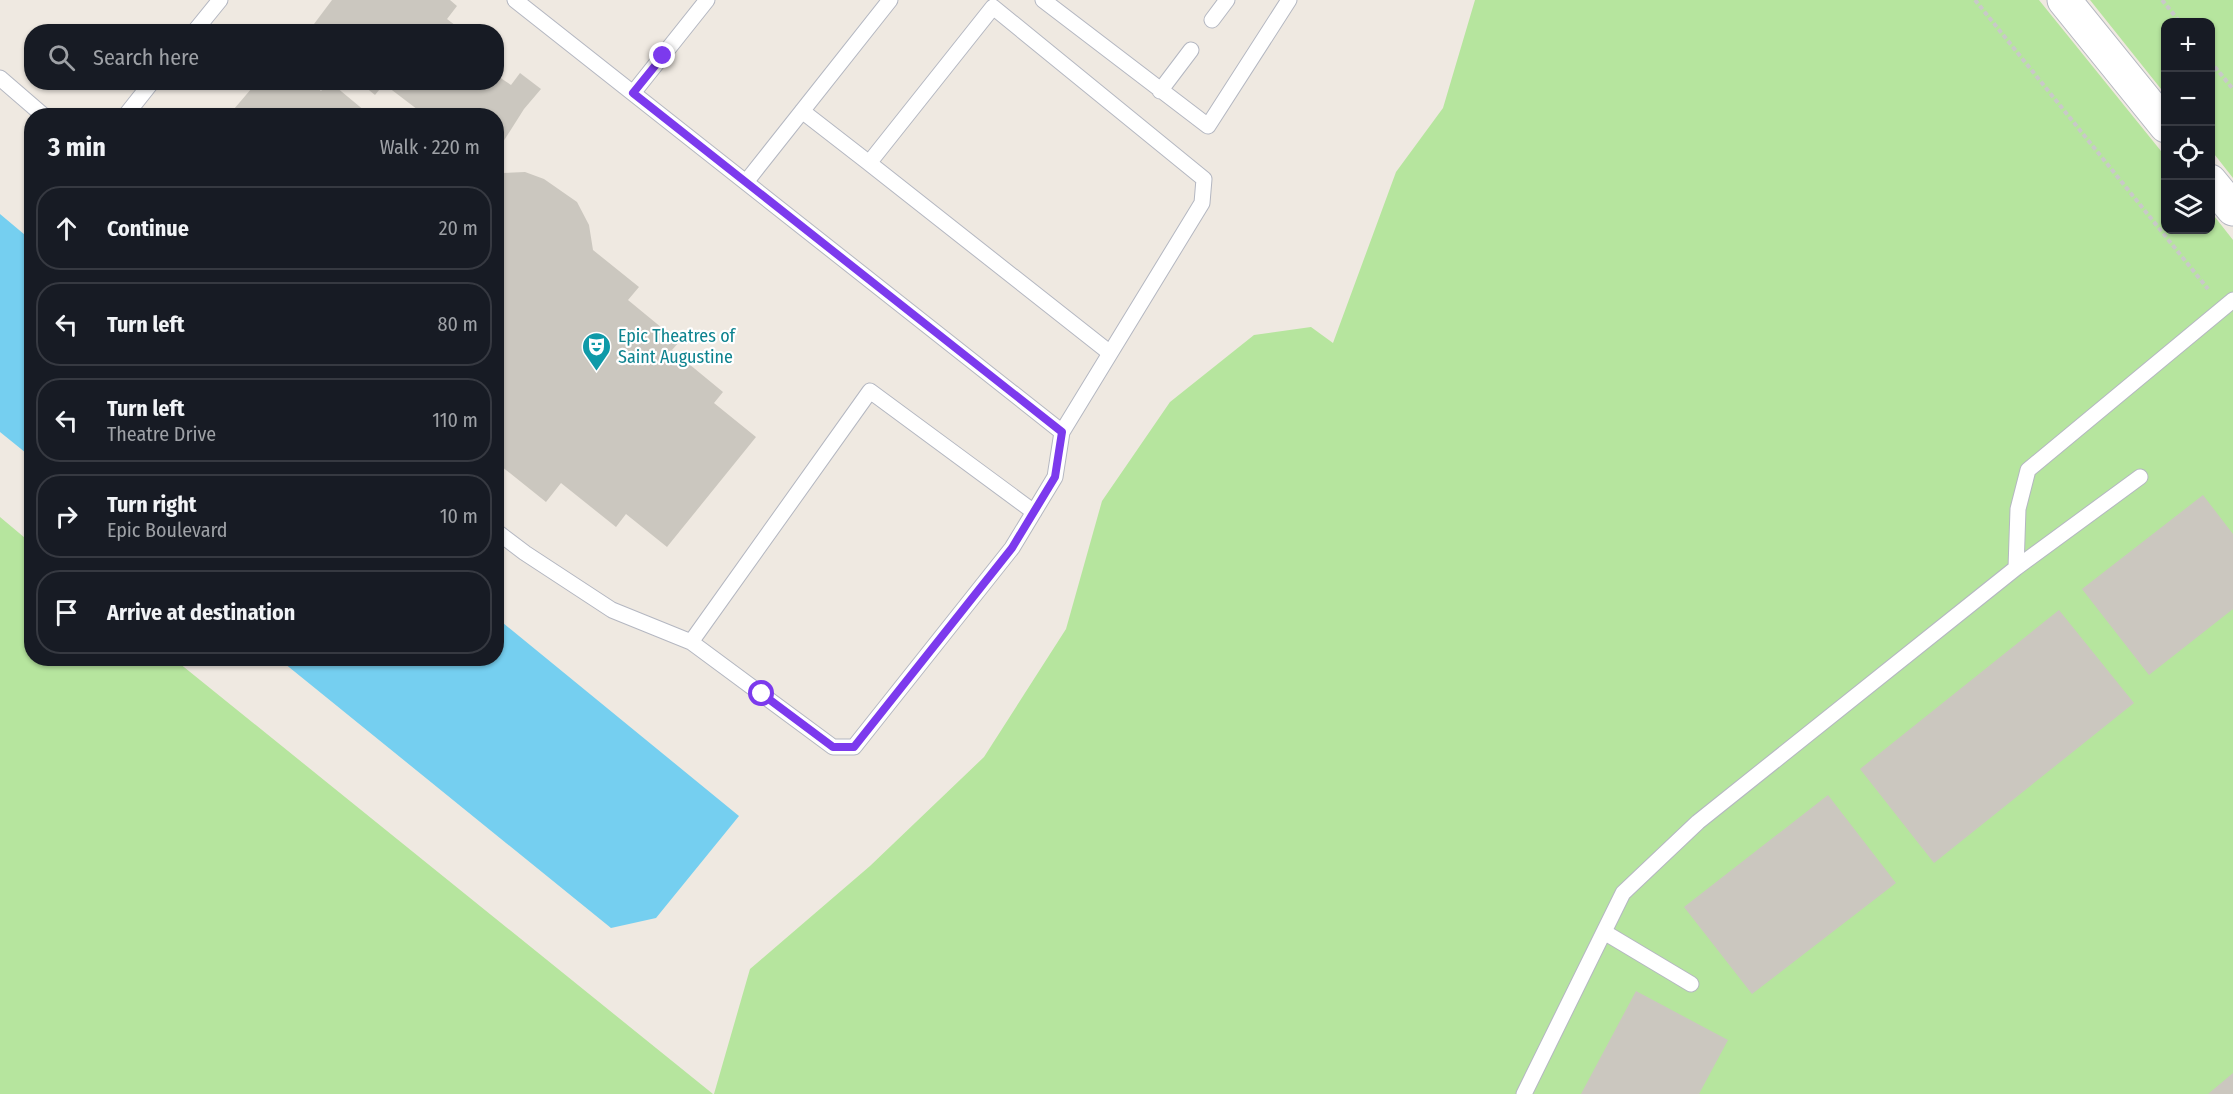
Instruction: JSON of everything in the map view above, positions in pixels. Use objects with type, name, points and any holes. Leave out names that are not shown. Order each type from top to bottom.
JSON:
[{"type":"street","points":[[2064,0],[2161,120]]},
{"type":"street","points":[[2215,186],[2233,209]]},
{"type":"lane","points":[[200,24],[220,0]]},
{"type":"lane","points":[[515,0],[1062,432]]},
{"type":"lane","points":[[633,93],[707,0]]},
{"type":"lane","points":[[747,182],[890,0]]},
{"type":"lane","points":[[1043,0],[1208,126],[1289,0]]},
{"type":"lane","points":[[1212,20],[1227,0]]},
{"type":"lane","points":[[504,537],[612,610],[691,642],[833,747],[854,747],[1004,558],[1034,512],[1055,477],[1062,432],[1202,203],[1204,179],[993,7],[869,163]]},
{"type":"lane","points":[[1160,91],[1191,50]]},
{"type":"lane","points":[[0,78],[35,108]]},
{"type":"lane","points":[[131,108],[146,90]]},
{"type":"lane","points":[[802,111],[1110,353]]},
{"type":"lane","points":[[2016,568],[2018,509],[2028,470],[2228,304]]},
{"type":"lane","points":[[691,642],[870,391],[1034,512]]},
{"type":"lane","points":[[1524,1094],[1623,893],[1698,822],[2016,568],[2140,477]]},
{"type":"lane","points":[[1604,932],[1691,984]]},
{"type":"path","points":[[1975,0],[2228,304]]},
{"type":"path","points":[[2162,0],[2177,18]]},
{"type":"path","points":[[2215,66],[2233,88]]},
{"type":"green space","points":[[1475,0],[2039,0],[2161,151],[2161,234],[2215,234],[2215,217],[2233,240],[2233,1094],[714,1094],[750,969],[870,866],[984,757],[1066,629],[1102,501],[1170,402],[1254,335],[1311,327],[1333,343],[1396,172],[1443,108]]},
{"type":"green space","points":[[2090,0],[2233,0],[2233,178],[2215,155],[2215,18],[2161,18],[2161,89]]},
{"type":"green space","points":[[0,517],[24,537],[24,666],[183,666],[713,1094],[0,1094]]},
{"type":"water","points":[[0,214],[24,234],[24,451],[0,432]]},
{"type":"water","points":[[504,624],[739,816],[656,918],[611,928],[288,666],[504,666]]},
{"type":"building","points":[[332,0],[450,0],[457,6],[447,19],[454,24],[314,24]]},
{"type":"building","points":[[520,73],[541,89],[524,109],[504,140],[504,108],[416,108],[392,90],[504,90],[504,80],[511,85]]},
{"type":"building","points":[[250,90],[340,90],[361,108],[235,108]]},
{"type":"building","points":[[369,90],[379,90],[375,95]]},
{"type":"building","name":"Epic Theatres of Saint Augustine","points":[[525,172],[544,179],[577,202],[589,225],[593,250],[639,287],[628,300],[679,342],[672,350],[723,392],[714,403],[756,437],[667,547],[626,514],[616,527],[561,483],[546,502],[504,468],[504,173]]},
{"type":"building","points":[[2203,495],[2233,534],[2233,609],[2149,675],[2082,589]]},
{"type":"building","points":[[2059,610],[2134,703],[1934,863],[1860,769]]},
{"type":"building","points":[[1828,795],[1896,883],[1752,994],[1684,907]]},
{"type":"building","points":[[1636,991],[1728,1040],[1699,1094],[1581,1094]]},
{"type":"building","points":[[2233,1073],[2233,1094],[2208,1094]]},
{"type":"place","name":"Epic Theatres of Saint Augustine","points":[[597,372]]},
{"type":"route","points":[[663,56],[633,93],[1062,432],[1055,477],[1012,548],[924,662],[854,747],[833,747],[762,694]]}]
